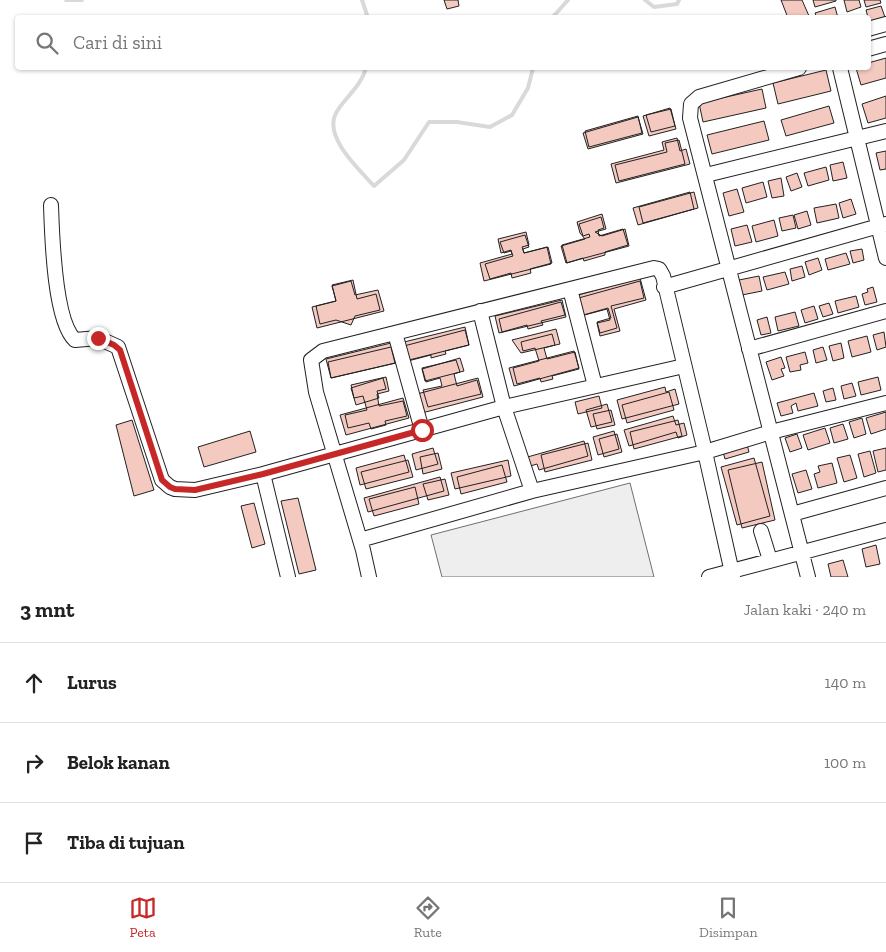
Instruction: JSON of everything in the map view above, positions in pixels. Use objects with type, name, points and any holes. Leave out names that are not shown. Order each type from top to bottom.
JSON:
[{"type":"street","points":[[871,28],[886,24]]},
{"type":"street","points":[[871,48],[886,44]]},
{"type":"street","points":[[792,70],[699,97],[691,104],[690,118],[808,577]]},
{"type":"street","points":[[840,70],[857,139],[882,225],[886,258]]},
{"type":"street","points":[[706,175],[886,131]]},
{"type":"street","points":[[51,205],[56,277],[66,328],[75,340],[98,338],[114,345],[120,350],[162,480],[175,489],[195,490],[263,474],[504,407],[684,366]]},
{"type":"street","points":[[664,287],[882,225]]},
{"type":"street","points":[[369,577],[336,455],[316,392],[311,360],[323,351],[654,268],[659,269],[662,276],[705,452],[732,574]]},
{"type":"street","points":[[570,288],[595,386]]},
{"type":"street","points":[[480,311],[504,407],[532,491]]},
{"type":"street","points":[[749,349],[886,311]]},
{"type":"street","points":[[395,333],[422,430]]},
{"type":"street","points":[[360,540],[532,491],[705,452],[771,432],[886,403]]},
{"type":"street","points":[[263,474],[288,577]]},
{"type":"street","points":[[792,514],[886,488]]},
{"type":"street","points":[[709,577],[732,574],[770,560],[886,530]]},
{"type":"street","points":[[761,531],[770,560]]},
{"type":"shaded area","points":[[630,483],[654,577],[442,577],[431,535]]},
{"type":"building","points":[[444,0],[458,0],[459,6],[447,9]]},
{"type":"building","points":[[781,0],[802,0],[809,15],[787,15]]},
{"type":"building","points":[[813,0],[836,0],[836,1],[815,7]]},
{"type":"building","points":[[844,0],[859,0],[861,7],[847,12]]},
{"type":"building","points":[[864,0],[880,0],[881,3],[866,7]]},
{"type":"building","points":[[881,6],[886,20],[871,25],[871,15],[867,15],[866,10]]},
{"type":"building","points":[[835,7],[837,15],[816,15],[815,13]]},
{"type":"building","points":[[886,58],[886,78],[861,85],[857,70],[871,70],[871,62]]},
{"type":"building","points":[[826,70],[831,91],[778,104],[773,83]]},
{"type":"building","points":[[762,89],[766,108],[703,122],[699,103]]},
{"type":"building","points":[[886,96],[886,118],[868,123],[862,104]]},
{"type":"building","points":[[829,106],[834,123],[786,136],[781,120]]},
{"type":"building","points":[[670,108],[676,129],[649,136],[643,116]]},
{"type":"building","points":[[671,109],[675,126],[651,132],[646,115]]},
{"type":"building","points":[[638,116],[642,133],[589,147],[585,131]]},
{"type":"building","points":[[638,117],[643,134],[588,149],[583,133]]},
{"type":"building","points":[[764,121],[769,140],[712,154],[707,135]]},
{"type":"building","points":[[677,138],[680,151],[686,149],[690,164],[616,183],[611,164],[664,150],[662,142]]},
{"type":"building","points":[[679,140],[685,164],[619,181],[615,165],[667,152],[665,143]]},
{"type":"building","points":[[886,151],[886,169],[880,170],[876,153]]},
{"type":"building","points":[[843,162],[847,178],[833,181],[830,165]]},
{"type":"building","points":[[826,167],[829,180],[808,186],[804,173]]},
{"type":"building","points":[[797,173],[802,187],[791,191],[786,177]]},
{"type":"building","points":[[781,178],[784,196],[772,198],[768,181]]},
{"type":"building","points":[[763,182],[767,197],[746,203],[742,188]]},
{"type":"building","points":[[737,189],[744,212],[729,216],[723,193]]},
{"type":"building","points":[[690,192],[694,209],[638,225],[633,208]]},
{"type":"building","points":[[694,192],[698,208],[643,223],[639,207]]},
{"type":"building","points":[[851,199],[856,214],[843,218],[839,203]]},
{"type":"building","points":[[836,204],[839,218],[817,223],[814,208]]},
{"type":"building","points":[[807,211],[811,225],[798,229],[794,215]]},
{"type":"building","points":[[602,214],[606,229],[595,232],[602,236],[625,229],[629,246],[566,263],[561,246],[585,239],[580,233],[577,222]]},
{"type":"building","points":[[793,215],[796,228],[782,231],[779,218]]},
{"type":"building","points":[[601,217],[604,228],[598,230],[599,236],[623,229],[628,245],[605,252],[605,255],[584,261],[583,258],[567,263],[562,245],[590,237],[589,234],[583,236],[579,224]]},
{"type":"building","points":[[774,220],[778,236],[756,242],[752,226]]},
{"type":"building","points":[[747,225],[752,242],[735,246],[731,229]]},
{"type":"building","points":[[526,232],[529,245],[522,247],[524,253],[547,247],[551,264],[484,281],[480,263],[512,254],[511,250],[501,253],[498,239]]},
{"type":"building","points":[[525,235],[529,247],[523,249],[524,253],[548,247],[552,263],[530,269],[531,273],[512,278],[511,273],[490,279],[485,264],[513,256],[511,251],[504,253],[500,242]]},
{"type":"building","points":[[862,249],[864,260],[853,263],[850,251]]},
{"type":"building","points":[[846,253],[850,264],[828,270],[825,259]]},
{"type":"building","points":[[818,258],[822,270],[809,275],[805,262]]},
{"type":"building","points":[[802,266],[805,277],[792,281],[790,269]]},
{"type":"building","points":[[785,272],[789,284],[767,290],[763,277]]},
{"type":"building","points":[[759,276],[762,291],[742,295],[739,280]]},
{"type":"building","points":[[640,278],[646,300],[614,309],[620,331],[600,336],[597,323],[610,320],[607,309],[577,317],[571,297]]},
{"type":"building","points":[[353,280],[357,299],[376,294],[380,310],[355,316],[351,325],[336,320],[320,324],[316,306],[336,301],[332,285]]},
{"type":"building","points":[[351,281],[355,295],[378,290],[384,311],[317,328],[312,307],[336,301],[332,286]]},
{"type":"building","points":[[640,281],[644,298],[611,306],[617,328],[600,333],[597,322],[611,318],[608,308],[580,316],[575,299]]},
{"type":"building","points":[[873,287],[877,302],[865,305],[862,294],[868,292],[867,289]]},
{"type":"building","points":[[856,296],[859,307],[838,313],[835,301]]},
{"type":"building","points":[[562,300],[566,317],[499,333],[495,316]]},
{"type":"building","points":[[561,302],[565,315],[541,321],[543,325],[528,329],[527,325],[502,332],[499,319]]},
{"type":"building","points":[[829,303],[833,314],[823,317],[819,306]]},
{"type":"building","points":[[814,306],[818,319],[805,323],[801,310]]},
{"type":"building","points":[[795,312],[799,326],[778,331],[775,317]]},
{"type":"building","points":[[767,317],[771,333],[761,335],[757,320]]},
{"type":"building","points":[[465,327],[469,345],[405,361],[400,343]]},
{"type":"building","points":[[556,329],[560,344],[521,353],[512,340]]},
{"type":"building","points":[[465,330],[469,345],[445,351],[446,354],[431,358],[431,355],[408,361],[404,346]]},
{"type":"building","points":[[884,332],[886,347],[877,350],[873,335]]},
{"type":"building","points":[[552,334],[555,345],[544,348],[547,359],[575,352],[579,369],[552,376],[553,379],[541,382],[540,378],[517,384],[513,368],[539,361],[535,348],[523,351],[521,342]]},
{"type":"building","points":[[867,336],[871,352],[852,357],[848,341]]},
{"type":"building","points":[[391,343],[396,363],[331,378],[326,359]]},
{"type":"building","points":[[841,343],[844,358],[833,361],[829,346]]},
{"type":"building","points":[[391,347],[395,363],[331,378],[328,362]]},
{"type":"building","points":[[823,347],[827,360],[816,363],[813,350]]},
{"type":"building","points":[[574,351],[579,368],[514,386],[509,368]]},
{"type":"building","points":[[805,352],[808,363],[800,365],[801,370],[790,372],[786,357]]},
{"type":"building","points":[[781,357],[785,368],[781,369],[784,376],[772,380],[766,362]]},
{"type":"building","points":[[460,358],[464,371],[425,381],[422,369]]},
{"type":"building","points":[[456,360],[460,372],[454,374],[457,386],[477,380],[481,394],[428,407],[423,390],[442,386],[440,378],[426,382],[422,368]]},
{"type":"building","points":[[386,377],[389,391],[377,394],[379,406],[403,401],[407,416],[385,421],[386,425],[371,429],[369,423],[348,428],[345,415],[367,410],[363,396],[354,398],[351,385]]},
{"type":"building","points":[[878,377],[881,390],[861,395],[858,382]]},
{"type":"building","points":[[383,378],[386,389],[377,391],[379,398],[356,405],[351,388]]},
{"type":"building","points":[[478,378],[483,397],[418,414],[413,395]]},
{"type":"building","points":[[852,383],[856,396],[844,399],[841,386]]},
{"type":"building","points":[[665,387],[666,392],[675,389],[679,404],[622,419],[617,400]]},
{"type":"building","points":[[833,388],[836,400],[826,402],[823,391]]},
{"type":"building","points":[[669,392],[674,410],[627,423],[622,405]]},
{"type":"building","points":[[814,393],[818,406],[798,411],[796,403],[791,406],[793,413],[781,416],[777,403]]},
{"type":"building","points":[[599,396],[602,408],[578,414],[575,402]]},
{"type":"building","points":[[403,398],[409,418],[346,435],[340,415]]},
{"type":"building","points":[[607,404],[612,422],[591,427],[586,410]]},
{"type":"building","points":[[611,410],[615,425],[597,429],[593,414]]},
{"type":"building","points":[[886,412],[886,429],[871,434],[866,418]]},
{"type":"building","points":[[673,416],[676,425],[684,423],[687,435],[678,438],[676,432],[629,446],[624,430]]},
{"type":"building","points":[[862,418],[866,434],[854,438],[849,422]]},
{"type":"building","points":[[132,420],[154,490],[134,496],[116,425]]},
{"type":"building","points":[[678,420],[682,436],[634,449],[630,432]]},
{"type":"building","points":[[843,424],[848,439],[834,443],[830,428]]},
{"type":"building","points":[[825,428],[830,443],[808,450],[803,435]]},
{"type":"building","points":[[250,431],[256,452],[204,467],[198,447]]},
{"type":"building","points":[[614,431],[619,449],[598,455],[593,437]]},
{"type":"building","points":[[617,434],[622,452],[604,457],[599,439]]},
{"type":"building","points":[[797,434],[802,448],[790,452],[785,438]]},
{"type":"building","points":[[745,437],[749,452],[725,459],[721,444]]},
{"type":"building","points":[[584,441],[588,456],[539,470],[537,464],[527,467],[524,458]]},
{"type":"building","points":[[588,443],[592,460],[545,472],[541,455]]},
{"type":"building","points":[[433,448],[438,464],[416,470],[412,454]]},
{"type":"building","points":[[886,448],[886,470],[878,472],[873,451]]},
{"type":"building","points":[[870,451],[876,473],[864,477],[858,454]]},
{"type":"building","points":[[438,453],[442,469],[423,474],[420,457]]},
{"type":"building","points":[[404,455],[409,472],[360,485],[356,468]]},
{"type":"building","points":[[850,455],[857,478],[844,482],[837,458]]},
{"type":"building","points":[[754,458],[770,516],[737,525],[721,467]]},
{"type":"building","points":[[408,460],[413,477],[366,489],[361,472]]},
{"type":"building","points":[[508,460],[511,476],[455,489],[451,473]]},
{"type":"building","points":[[762,462],[775,520],[742,528],[728,470]]},
{"type":"building","points":[[832,463],[837,483],[818,488],[814,474],[820,472],[818,466]]},
{"type":"building","points":[[502,465],[507,482],[461,494],[457,477]]},
{"type":"building","points":[[806,470],[812,489],[798,493],[792,474]]},
{"type":"building","points":[[440,477],[444,491],[368,512],[364,498]]},
{"type":"building","points":[[445,479],[449,495],[428,500],[423,484]]},
{"type":"building","points":[[415,487],[419,504],[374,516],[369,499]]},
{"type":"building","points":[[298,498],[316,570],[299,574],[281,501]]},
{"type":"building","points":[[254,503],[265,544],[252,548],[241,506]]},
{"type":"building","points":[[876,545],[880,564],[866,567],[862,549]]},
{"type":"building","points":[[843,560],[848,577],[831,577],[828,564]]},
{"type":"waterway","points":[[66,0],[82,0]]},
{"type":"waterway","points":[[362,0],[367,15]]},
{"type":"waterway","points":[[555,15],[568,0]]},
{"type":"waterway","points":[[645,0],[654,7],[677,4],[679,0]]},
{"type":"waterway","points":[[365,70],[357,86],[336,113],[333,122],[334,132],[345,152],[374,186],[404,160],[429,122],[457,122],[490,127],[512,115],[528,88],[532,70]]},
{"type":"route","points":[[98,338],[118,347],[120,350],[162,480],[175,489],[183,491],[195,490],[263,474],[422,430]]}]
